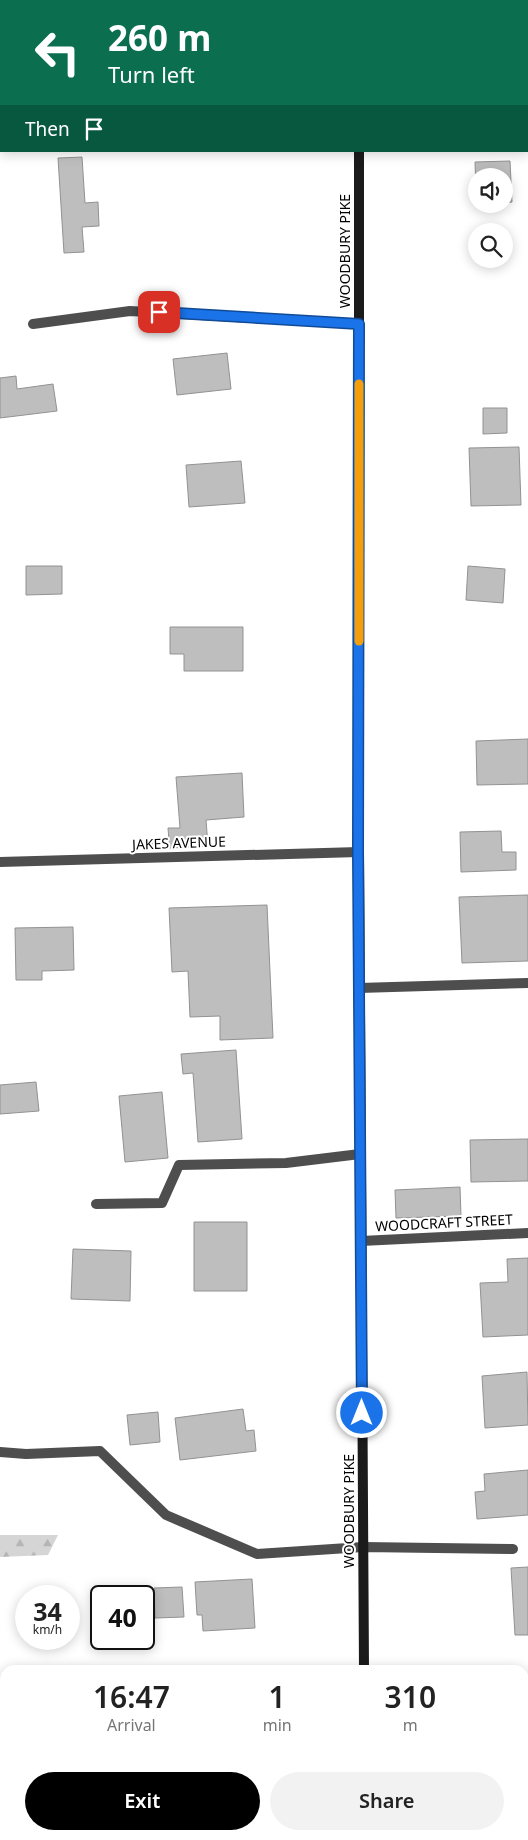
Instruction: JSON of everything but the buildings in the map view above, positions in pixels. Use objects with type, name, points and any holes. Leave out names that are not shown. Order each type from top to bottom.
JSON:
[{"type":"street","name":"WOODBURY PIKE","points":[[359,152],[358,852],[364,1665]]},
{"type":"street","points":[[33,324],[130,311],[359,324]]},
{"type":"street","name":"JAKES AVENUE","points":[[0,862],[358,852]]},
{"type":"street","points":[[359,988],[528,983]]},
{"type":"street","points":[[96,1204],[162,1203],[179,1165],[286,1163],[360,1154]]},
{"type":"street","name":"WOODCRAFT STREET","points":[[361,1241],[528,1233]]},
{"type":"street","points":[[0,1452],[26,1454],[100,1451],[166,1515],[257,1554],[363,1547],[512,1549]]},
{"type":"green space","points":[[0,1535],[58,1535],[48,1555],[0,1557]]},
{"type":"slow traffic","points":[[359,384],[359,641]]},
{"type":"route","points":[[159,312],[359,324],[358,852],[362,1413]]}]
